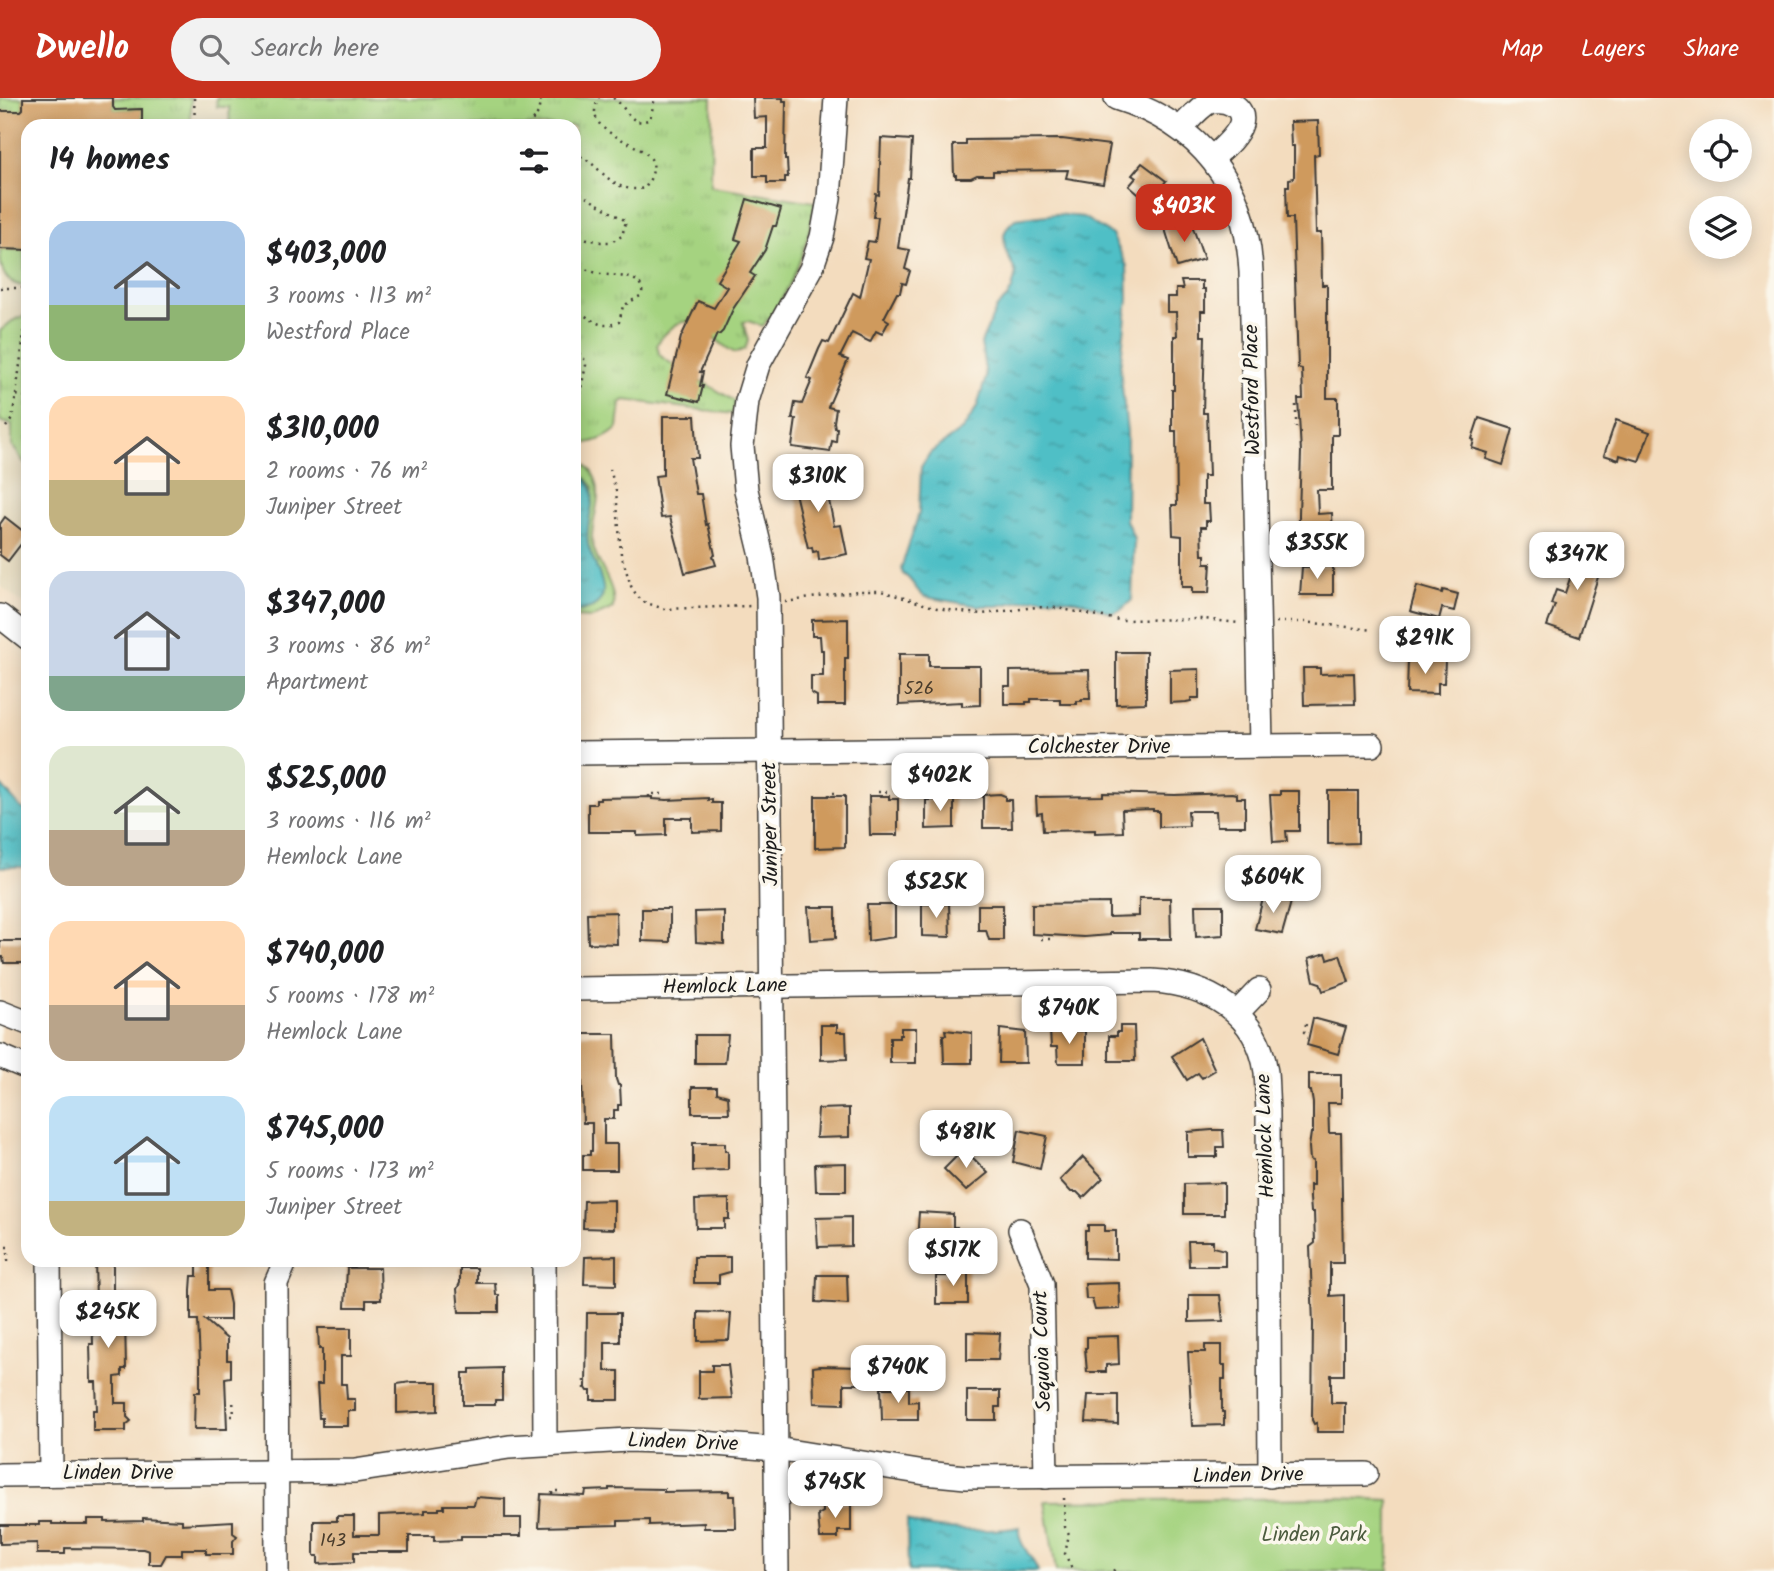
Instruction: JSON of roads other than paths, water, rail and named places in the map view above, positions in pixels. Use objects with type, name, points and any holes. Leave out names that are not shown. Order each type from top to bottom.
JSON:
[{"type":"street","name":"Juniper Street","points":[[777,1571],[768,597],[755,520],[746,490],[742,446],[747,401],[758,365],[811,269],[822,237],[829,199],[836,98]]},
{"type":"street","name":"Westford Place","points":[[1116,98],[1138,105],[1181,128],[1212,158],[1238,202],[1247,229],[1250,248],[1261,745]]},
{"type":"street","points":[[1181,128],[1208,102],[1218,99],[1238,107],[1242,116],[1240,127],[1212,158]]},
{"type":"street","points":[[0,616],[21,632]]},
{"type":"street","name":"Colchester Drive","points":[[581,753],[1372,745]]},
{"type":"street","name":"Hemlock Lane","points":[[581,989],[1164,982],[1205,992],[1237,1013],[1258,1044],[1266,1072],[1269,1476]]},
{"type":"street","points":[[1237,1013],[1259,990]]},
{"type":"street","points":[[0,1012],[21,1020]]},
{"type":"street","points":[[0,1056],[21,1065]]},
{"type":"street","name":"Sequoia Court","points":[[1020,1230],[1042,1284],[1046,1477]]},
{"type":"street","points":[[49,1267],[51,1474]]},
{"type":"street","points":[[277,1571],[276,1283],[283,1267]]},
{"type":"street","points":[[544,1267],[545,1444]]},
{"type":"street","name":"Linden Drive","points":[[0,1475],[355,1471],[463,1453],[545,1444],[628,1440],[776,1449],[966,1477],[1366,1474]]},
{"type":"water","points":[[1056,214],[1083,217],[1112,235],[1127,266],[1128,299],[1120,368],[1127,432],[1126,520],[1134,539],[1132,600],[1121,610],[1111,613],[1084,602],[1058,598],[1036,598],[997,606],[978,606],[925,597],[901,569],[919,513],[921,467],[930,453],[963,429],[977,407],[986,377],[981,343],[997,307],[1012,289],[1016,273],[1005,249],[1004,234],[1008,226],[1015,219]]},
{"type":"water","points":[[581,476],[590,485],[592,494],[588,544],[603,585],[600,601],[581,610]]},
{"type":"water","points":[[0,784],[21,808],[21,867],[0,867]]},
{"type":"water","points":[[907,1520],[930,1527],[962,1530],[1019,1527],[1023,1544],[1038,1571],[908,1571]]},
{"type":"park label","name":"Linden Park","points":[[1314,1535]]}]
